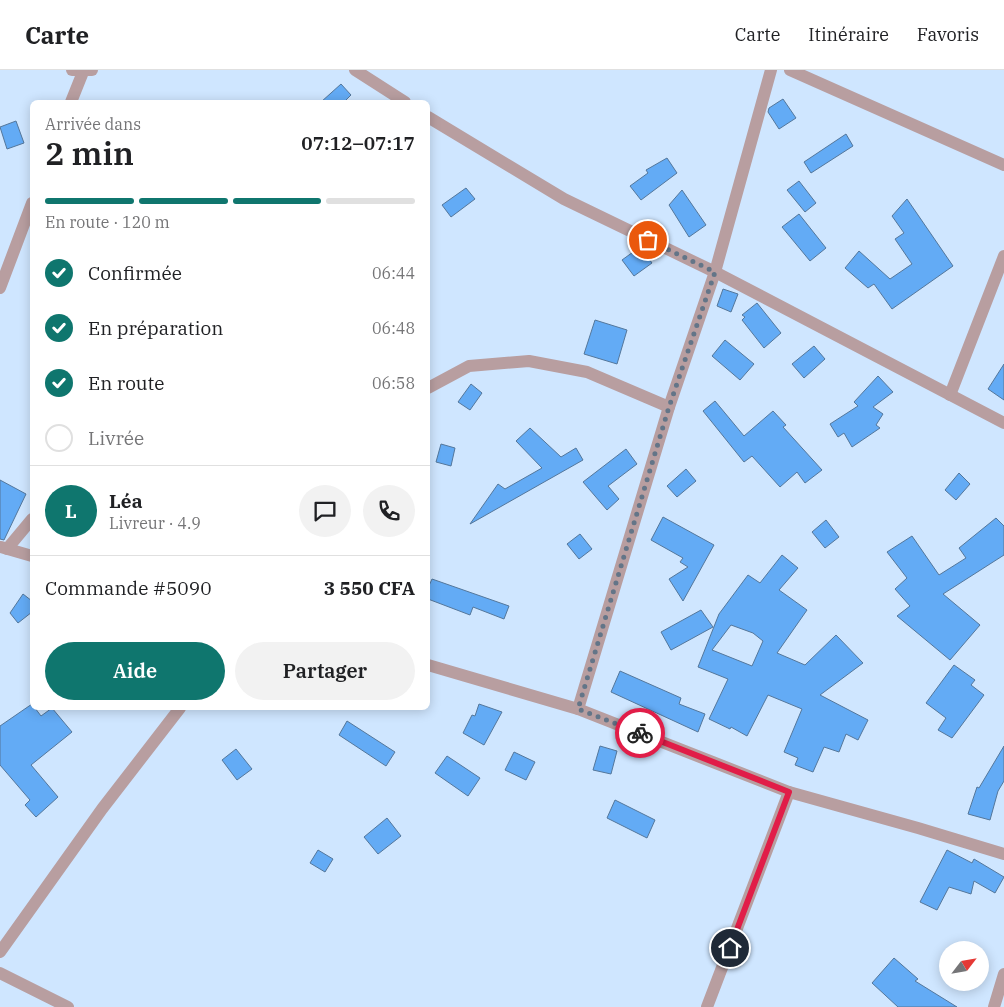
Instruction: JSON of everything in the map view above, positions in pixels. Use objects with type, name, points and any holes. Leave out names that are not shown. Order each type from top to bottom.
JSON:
[{"type":"street","points":[[355,70],[402,100]]},
{"type":"street","points":[[578,709],[669,407],[715,272],[771,70]]},
{"type":"street","points":[[790,70],[1004,165]]},
{"type":"street","points":[[72,100],[82,71]]},
{"type":"street","points":[[432,120],[564,199],[715,272],[1004,423]]},
{"type":"street","points":[[0,288],[30,208]]},
{"type":"street","points":[[950,395],[1004,256]]},
{"type":"street","points":[[430,387],[469,366],[530,360],[586,372],[669,407]]},
{"type":"street","points":[[30,521],[3,548],[30,555]]},
{"type":"street","points":[[430,666],[578,709],[789,792],[1004,854]]},
{"type":"street","points":[[0,952],[102,809],[178,710]]},
{"type":"street","points":[[706,1007],[789,792]]},
{"type":"street","points":[[0,972],[68,1007]]},
{"type":"street","points":[[994,1007],[1004,974]]},
{"type":"building","points":[[341,84],[351,95],[346,100],[323,100]]},
{"type":"building","points":[[783,99],[796,118],[779,129],[768,112],[769,108]]},
{"type":"building","points":[[16,121],[24,143],[7,149],[0,127]]},
{"type":"building","points":[[846,134],[853,146],[811,173],[804,162]]},
{"type":"building","points":[[667,158],[677,173],[641,200],[630,186],[648,173],[646,170]]},
{"type":"building","points":[[799,181],[816,203],[805,212],[787,190]]},
{"type":"building","points":[[466,188],[475,199],[451,217],[442,205]]},
{"type":"building","points":[[682,190],[706,225],[689,237],[669,205]]},
{"type":"building","points":[[907,199],[953,266],[892,309],[874,284],[868,288],[845,268],[859,251],[890,279],[912,264],[895,239],[904,233],[892,216]]},
{"type":"building","points":[[799,214],[826,248],[810,261],[782,227]]},
{"type":"building","points":[[640,247],[652,263],[634,276],[622,260]]},
{"type":"building","points":[[723,289],[738,294],[731,312],[717,306]]},
{"type":"building","points":[[757,303],[781,333],[764,348],[742,320],[745,317],[742,315]]},
{"type":"building","points":[[595,320],[627,330],[617,364],[584,354]]},
{"type":"building","points":[[725,340],[754,364],[740,380],[712,356]]},
{"type":"building","points":[[814,346],[825,359],[804,378],[792,364]]},
{"type":"building","points":[[1004,364],[1004,400],[988,389]]},
{"type":"building","points":[[878,376],[893,392],[873,407],[883,414],[876,425],[880,428],[852,447],[844,433],[838,437],[830,424],[858,406],[854,402]]},
{"type":"building","points":[[471,384],[482,393],[470,410],[458,402]]},
{"type":"building","points":[[715,401],[744,436],[773,411],[786,425],[783,427],[822,470],[805,483],[797,472],[780,487],[752,456],[744,462],[703,411]]},
{"type":"building","points":[[530,428],[561,457],[576,448],[583,460],[470,524],[498,484],[505,489],[542,468],[516,441]]},
{"type":"building","points":[[441,444],[455,448],[451,466],[436,462]]},
{"type":"building","points":[[626,449],[637,464],[608,486],[619,499],[607,510],[583,482]]},
{"type":"building","points":[[686,469],[696,481],[677,497],[667,486]]},
{"type":"building","points":[[959,473],[970,484],[956,500],[945,490]]},
{"type":"building","points":[[0,480],[26,494],[4,540],[0,539]]},
{"type":"building","points":[[663,517],[714,545],[683,601],[669,579],[688,567],[680,562],[683,558],[651,540]]},
{"type":"building","points":[[996,518],[1004,526],[1004,555],[943,594],[980,625],[950,660],[897,616],[910,606],[895,589],[907,578],[887,552],[912,536],[939,575],[966,558],[959,548]]},
{"type":"building","points":[[826,520],[839,537],[825,548],[812,532]]},
{"type":"building","points":[[580,534],[592,549],[579,559],[567,544]]},
{"type":"building","points":[[782,555],[798,568],[779,590],[807,610],[777,653],[805,665],[836,635],[863,663],[820,695],[868,720],[858,740],[846,734],[839,752],[824,747],[813,772],[795,765],[798,758],[784,752],[802,709],[768,695],[747,736],[731,727],[730,729],[709,719],[728,679],[698,667],[719,614],[748,575],[760,583]],"holes":[[[731,625],[753,633],[763,641],[752,666],[712,650]]]},
{"type":"building","points":[[432,579],[509,606],[504,619],[473,607],[470,615],[430,600],[430,584]]},
{"type":"building","points":[[23,594],[30,599],[30,614],[18,623],[10,613]]},
{"type":"building","points":[[701,610],[713,627],[671,650],[661,632]]},
{"type":"building","points":[[954,665],[975,680],[971,685],[984,695],[952,738],[938,730],[946,718],[926,703]]},
{"type":"building","points":[[620,671],[681,698],[679,704],[705,714],[698,732],[611,692]]},
{"type":"building","points":[[479,704],[502,712],[484,745],[463,733],[472,715],[475,716]]},
{"type":"building","points":[[30,705],[30,710],[36,710],[41,716],[49,710],[54,710],[72,732],[31,765],[58,797],[36,817],[25,805],[30,800],[0,765],[0,726]]},
{"type":"building","points":[[347,721],[395,752],[386,766],[339,735]]},
{"type":"building","points":[[600,746],[617,751],[611,774],[593,770]]},
{"type":"building","points":[[1004,746],[1004,781],[998,791],[990,820],[968,814],[977,787],[979,788]]},
{"type":"building","points":[[236,749],[252,769],[237,780],[222,760]]},
{"type":"building","points":[[514,752],[535,762],[526,780],[505,770]]},
{"type":"building","points":[[447,756],[480,778],[468,796],[435,773]]},
{"type":"building","points":[[615,800],[655,820],[647,838],[607,818]]},
{"type":"building","points":[[387,818],[401,836],[378,854],[364,837]]},
{"type":"building","points":[[318,850],[333,859],[325,872],[310,863]]},
{"type":"building","points":[[947,850],[972,863],[974,859],[1004,877],[995,893],[974,881],[971,894],[949,887],[937,910],[920,902]]},
{"type":"building","points":[[894,958],[918,979],[915,981],[957,1007],[898,1007],[872,983]]},
{"type":"way so far","points":[[640,733],[578,709],[669,407],[715,272],[648,240]]},
{"type":"route","points":[[640,733],[789,792],[730,948]]}]
